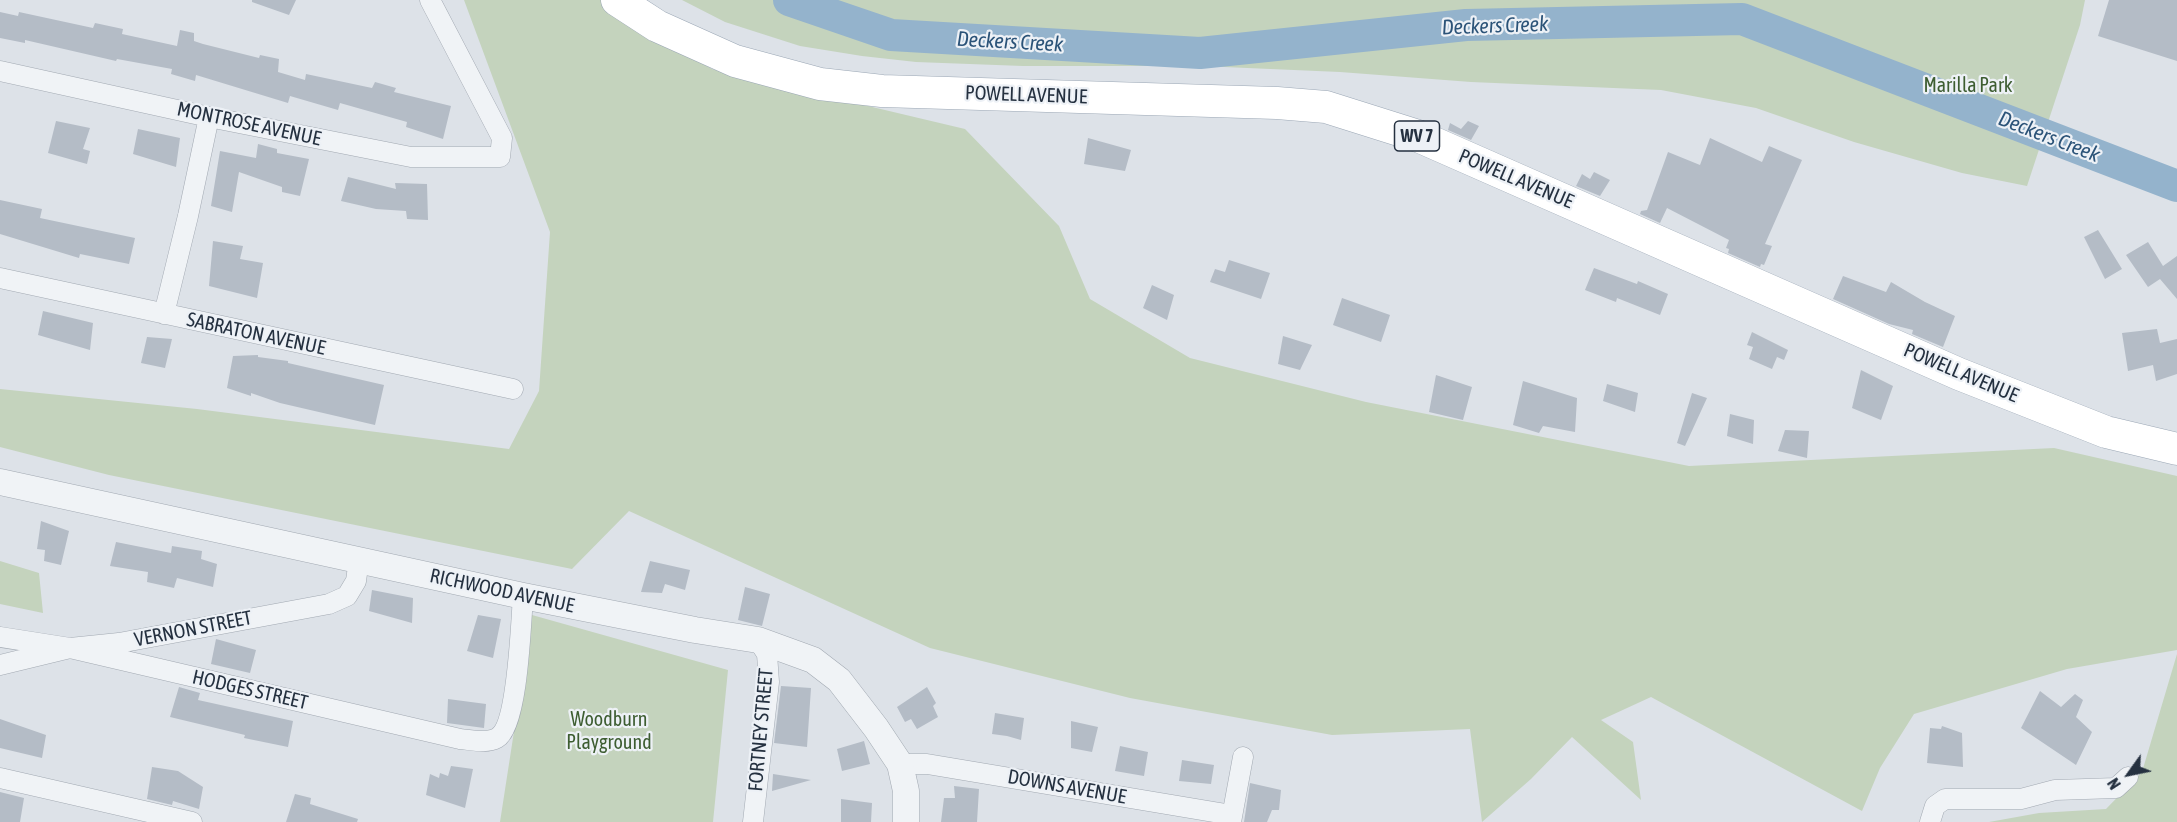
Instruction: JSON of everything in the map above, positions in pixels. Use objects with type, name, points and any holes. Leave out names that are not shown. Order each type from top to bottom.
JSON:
[{"type":"main road","name":"POWELL AVENUE","points":[[617,0],[657,26],[735,61],[820,84],[882,91],[1278,103],[1326,107],[1418,136],[1959,374],[2106,432],[2177,449]]},
{"type":"street","name":"MONTROSE AVENUE","points":[[0,71],[209,117],[411,157],[500,157],[502,138],[430,0]]},
{"type":"street","points":[[164,314],[209,117]]},
{"type":"street","name":"SABRATON AVENUE","points":[[0,278],[513,389]]},
{"type":"street","name":"RICHWOOD AVENUE","points":[[0,482],[523,596],[758,640],[813,660],[839,680],[900,764],[906,791],[906,822]]},
{"type":"street","name":"VERNON STREET","points":[[0,665],[70,648],[149,638],[329,604],[347,596],[356,581],[359,559]]},
{"type":"street","name":"HODGES STREET","points":[[0,637],[70,648],[460,739],[482,742],[499,737],[508,726],[518,674],[523,596]]},
{"type":"street","name":"FORTNEY STREET","points":[[753,822],[769,682],[767,654],[758,640]]},
{"type":"street","points":[[1232,819],[1244,757]]},
{"type":"street","name":"DOWNS AVENUE","points":[[900,764],[927,764],[1232,819]]},
{"type":"street","points":[[1930,822],[1935,806],[1945,799],[2021,800],[2055,790],[2116,788],[2128,777]]},
{"type":"street","points":[[0,778],[192,822]]},
{"type":"green space","points":[[464,0],[609,0],[712,69],[965,129],[1059,226],[1090,299],[1190,358],[1366,402],[1689,466],[2054,448],[2177,476],[2177,650],[2067,669],[1914,714],[1880,768],[1862,811],[1651,697],[1601,720],[1633,742],[1641,800],[1572,737],[1531,779],[1482,822],[1470,729],[1332,735],[1130,698],[930,648],[629,511],[572,569],[109,475],[0,447],[0,389],[197,409],[509,449],[539,391],[550,232]]},
{"type":"green space","name":"Marilla Park","points":[[682,0],[2085,0],[2080,25],[2027,186],[1962,173],[1854,142],[1756,108],[1661,90],[1471,82],[1340,72],[1201,66],[1023,66],[916,62],[800,46],[725,22]]},
{"type":"green space","points":[[0,561],[39,573],[43,613],[0,604]]},
{"type":"green space","name":"Woodburn Playground","points":[[532,615],[728,670],[713,822],[500,822]]},
{"type":"green space","points":[[2177,654],[2177,822],[1989,822],[2039,813],[2106,809],[2142,772]]},
{"type":"building","points":[[252,0],[296,0],[289,15],[252,2]]},
{"type":"building","points":[[2109,0],[2177,0],[2177,61],[2098,36]]},
{"type":"building","points":[[0,12],[18,16],[19,12],[93,28],[95,23],[123,29],[122,34],[177,46],[180,30],[194,33],[194,41],[203,44],[259,58],[260,55],[279,59],[278,72],[305,80],[306,74],[372,88],[375,82],[396,88],[394,92],[451,106],[443,139],[406,127],[407,122],[340,103],[338,110],[290,96],[288,103],[196,75],[195,81],[171,74],[172,69],[117,59],[116,61],[25,40],[25,43],[0,38]]},
{"type":"building","points":[[56,121],[90,128],[83,149],[90,151],[87,164],[48,153]]},
{"type":"building","points":[[1468,121],[1479,126],[1471,140],[1448,130],[1450,123],[1461,129]]},
{"type":"building","points":[[138,129],[180,138],[176,167],[133,154]]},
{"type":"building","points":[[1088,138],[1131,150],[1125,171],[1084,164]]},
{"type":"building","points":[[1710,138],[1762,162],[1769,146],[1802,160],[1765,244],[1772,246],[1764,265],[1761,264],[1760,267],[1728,253],[1729,249],[1726,248],[1729,240],[1667,208],[1660,223],[1640,214],[1641,211],[1647,210],[1668,152],[1700,165]]},
{"type":"building","points":[[258,144],[277,149],[277,153],[309,159],[300,196],[282,192],[282,187],[239,172],[232,212],[211,206],[220,151],[256,158]]},
{"type":"building","points":[[1594,172],[1610,180],[1600,196],[1576,186],[1582,174],[1590,179]]},
{"type":"building","points":[[348,177],[396,189],[395,183],[427,184],[428,220],[407,219],[406,211],[376,209],[341,201]]},
{"type":"building","points":[[0,200],[42,209],[40,218],[135,238],[129,264],[80,254],[79,258],[0,234]]},
{"type":"building","points":[[2098,230],[2122,269],[2105,279],[2084,237]]},
{"type":"building","points":[[213,241],[243,246],[240,259],[263,263],[257,298],[209,286]]},
{"type":"building","points":[[2148,242],[2163,266],[2177,256],[2177,299],[2160,279],[2148,287],[2126,255]]},
{"type":"building","points":[[1229,260],[1270,273],[1261,299],[1210,282],[1215,269],[1225,272]]},
{"type":"building","points":[[1594,268],[1637,284],[1638,281],[1668,294],[1660,315],[1617,298],[1616,302],[1585,290]]},
{"type":"building","points":[[1843,276],[1886,292],[1891,282],[1955,316],[1943,347],[1912,334],[1913,330],[1889,324],[1833,299]]},
{"type":"building","points":[[1152,285],[1174,295],[1167,320],[1143,308]]},
{"type":"building","points":[[1342,298],[1390,315],[1381,342],[1333,325]]},
{"type":"building","points":[[43,311],[93,323],[90,350],[38,335]]},
{"type":"building","points":[[2157,329],[2160,343],[2177,339],[2177,374],[2156,381],[2153,365],[2128,371],[2122,333]]},
{"type":"building","points":[[1752,332],[1788,350],[1784,360],[1777,357],[1772,369],[1749,359],[1753,347],[1747,345]]},
{"type":"building","points":[[1283,336],[1312,345],[1300,370],[1278,364]]},
{"type":"building","points":[[147,337],[172,339],[165,368],[141,363]]},
{"type":"building","points":[[258,355],[258,357],[288,361],[288,363],[384,385],[375,425],[280,403],[251,393],[251,396],[227,388],[233,356]]},
{"type":"building","points":[[1861,370],[1893,386],[1881,420],[1852,408]]},
{"type":"building","points":[[1436,375],[1472,387],[1463,420],[1429,412]]},
{"type":"building","points":[[1523,381],[1577,398],[1575,432],[1543,426],[1539,433],[1513,425]]},
{"type":"building","points":[[1607,384],[1638,393],[1635,412],[1603,401]]},
{"type":"building","points":[[1692,393],[1707,398],[1685,446],[1677,443]]},
{"type":"building","points":[[1730,414],[1754,420],[1753,444],[1727,436]]},
{"type":"building","points":[[1785,430],[1809,431],[1807,458],[1778,451]]},
{"type":"building","points":[[41,521],[69,531],[61,565],[44,561],[45,550],[37,549]]},
{"type":"building","points":[[116,542],[171,553],[172,546],[202,551],[201,559],[217,564],[213,587],[177,578],[174,588],[147,582],[148,572],[110,566]]},
{"type":"building","points":[[650,561],[690,570],[685,590],[665,584],[662,593],[641,592]]},
{"type":"building","points":[[745,587],[770,594],[762,626],[738,620]]},
{"type":"building","points":[[372,590],[413,598],[412,623],[369,611]]},
{"type":"building","points":[[478,615],[501,619],[493,658],[467,651]]},
{"type":"building","points":[[216,639],[256,650],[250,673],[211,664]]},
{"type":"building","points":[[781,686],[811,688],[807,747],[774,743]]},
{"type":"building","points":[[179,687],[200,693],[198,700],[293,721],[288,747],[244,738],[245,735],[170,717]]},
{"type":"building","points":[[927,687],[936,703],[933,706],[938,717],[917,729],[911,719],[905,722],[897,707]]},
{"type":"building","points":[[2040,691],[2061,707],[2075,694],[2083,700],[2076,717],[2092,732],[2076,765],[2021,728]]},
{"type":"building","points":[[448,699],[486,704],[484,728],[447,723]]},
{"type":"building","points":[[995,713],[1024,718],[1021,740],[992,734]]},
{"type":"building","points":[[0,719],[46,735],[42,758],[0,748]]},
{"type":"building","points":[[1071,721],[1098,727],[1092,752],[1071,748]]},
{"type":"building","points":[[1942,726],[1962,733],[1963,767],[1927,763],[1930,728],[1941,729]]},
{"type":"building","points":[[864,741],[870,764],[842,771],[837,749]]},
{"type":"building","points":[[1120,746],[1148,752],[1144,776],[1115,771]]},
{"type":"building","points":[[1182,760],[1214,765],[1211,784],[1179,781]]},
{"type":"building","points":[[451,766],[473,769],[465,808],[426,795],[430,774],[439,778],[440,773],[448,776]]},
{"type":"building","points":[[152,767],[178,771],[203,787],[199,809],[173,801],[172,805],[147,799]]},
{"type":"building","points":[[773,774],[811,780],[772,791]]},
{"type":"building","points":[[1250,783],[1281,790],[1279,810],[1272,810],[1267,822],[1244,822]]},
{"type":"building","points":[[954,786],[979,789],[977,822],[941,822],[944,798],[955,798]]},
{"type":"building","points":[[0,792],[24,798],[20,822],[0,822]]},
{"type":"building","points":[[295,794],[311,798],[310,804],[358,819],[357,822],[286,822]]},
{"type":"building","points":[[841,799],[872,803],[871,822],[841,822]]},
{"type":"waterway","name":"Deckers Creek","points":[[789,0],[891,35],[1200,53],[1466,25],[1742,19],[2177,186]]}]
